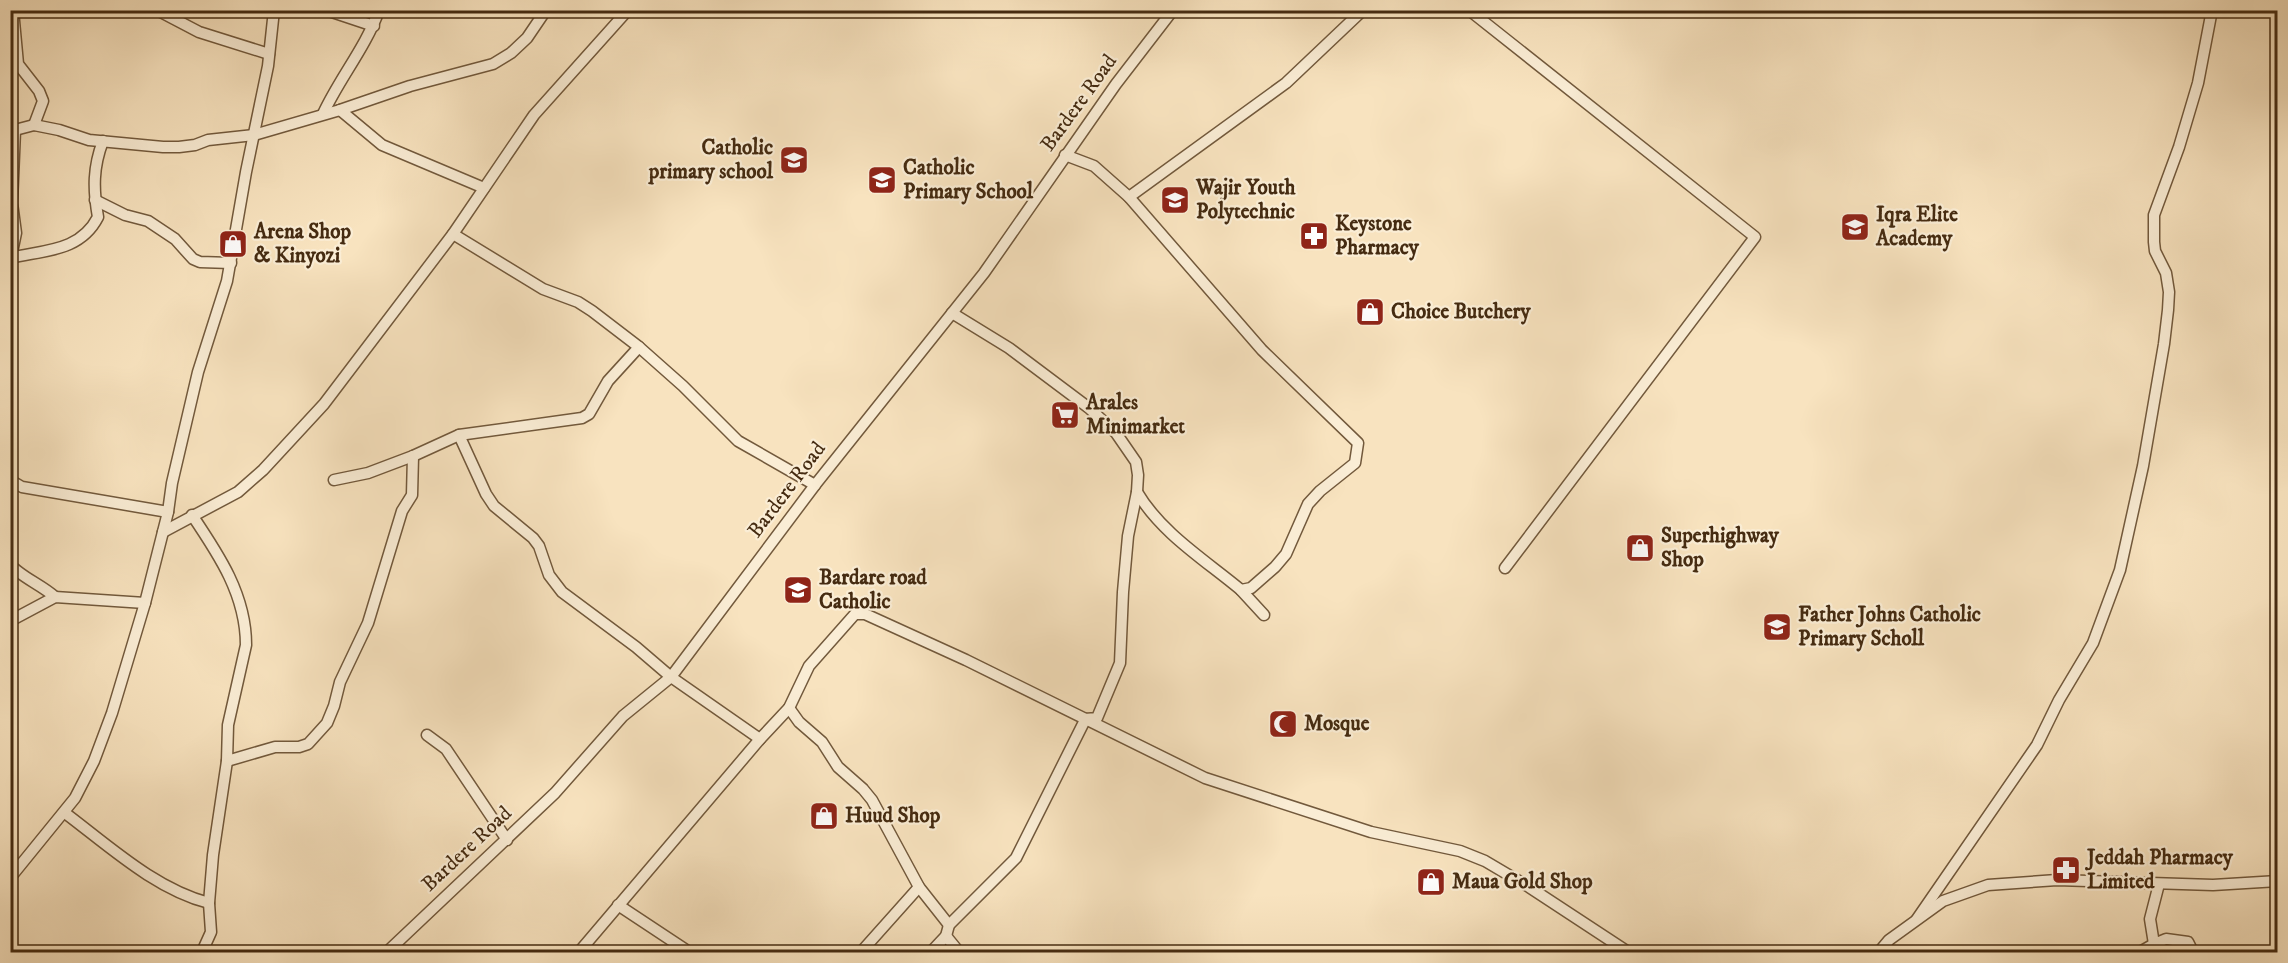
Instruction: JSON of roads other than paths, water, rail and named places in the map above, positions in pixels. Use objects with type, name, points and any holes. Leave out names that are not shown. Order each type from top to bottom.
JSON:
[{"type":"street","points":[[13,10],[18,64],[39,91],[43,100],[34,125]]},
{"type":"street","points":[[157,10],[199,32],[269,54]]},
{"type":"street","points":[[10,878],[65,813],[84,781],[103,737],[145,603],[168,512],[172,483],[198,372],[231,263],[269,54],[274,10]]},
{"type":"street","points":[[326,10],[374,26]]},
{"type":"street","points":[[323,114],[334,90],[374,26],[379,10]]},
{"type":"street","points":[[103,141],[95,162],[95,200],[98,217],[87,234],[82,238],[38,253],[11,257],[16,233],[11,203],[13,129],[34,125],[89,140],[103,141],[179,147],[195,145],[208,140],[254,135],[340,110],[410,86],[492,64],[511,53],[527,38],[546,10]]},
{"type":"street","points":[[163,532],[228,498],[246,485],[324,404],[453,234],[534,115],[628,10]]},
{"type":"street","name":"Bardere Road","points":[[387,952],[555,793],[623,716],[671,677],[815,484],[1002,248],[1116,84],[1173,10]]},
{"type":"street","points":[[1129,197],[1286,83],[1363,10]]},
{"type":"street","points":[[1469,10],[1755,237],[1504,568]]},
{"type":"street","points":[[1917,919],[2037,745],[2059,700],[2093,643],[2120,570],[2143,466],[2168,310],[2169,292],[2166,273],[2155,251],[2154,215],[2179,147],[2198,83],[2212,10]]},
{"type":"street","points":[[340,110],[382,145],[484,188]]},
{"type":"street","points":[[1065,155],[1094,166],[1129,197],[1262,351],[1358,443],[1355,463],[1320,491],[1308,504],[1286,554],[1251,588],[1241,590]]},
{"type":"street","points":[[95,200],[125,215],[148,221],[175,239],[193,259],[200,262],[231,263]]},
{"type":"street","points":[[453,234],[543,289],[578,302],[639,347],[683,386],[738,441],[815,484]]},
{"type":"street","points":[[952,313],[1009,348],[1089,408],[1116,433],[1136,462],[1137,492],[1128,536],[1122,592],[1120,663],[1097,718],[1084,720]]},
{"type":"street","points":[[334,480],[368,473],[459,435],[582,418],[589,414],[608,381],[639,347]]},
{"type":"street","points":[[459,435],[486,494],[494,506],[533,537],[539,546],[549,575],[558,588],[636,647],[671,677],[760,739]]},
{"type":"street","points":[[227,761],[275,747],[299,747],[308,744],[327,723],[340,682],[368,623],[402,511],[412,495],[413,456]]},
{"type":"street","points":[[12,483],[22,487],[168,512]]},
{"type":"street","points":[[1137,492],[1146,508],[1178,540],[1241,590],[1264,615]]},
{"type":"street","points":[[192,515],[215,548],[237,592],[245,623],[246,645],[228,725],[227,761],[213,855],[209,903],[211,932],[202,952]]},
{"type":"street","points":[[12,570],[33,580],[55,597]]},
{"type":"street","points":[[10,621],[55,597],[145,603]]},
{"type":"street","points":[[579,952],[789,708],[809,666],[855,614],[865,614],[966,660],[1205,778],[1371,832],[1460,851],[1485,861],[1628,952]]},
{"type":"street","points":[[789,708],[799,722],[822,742],[838,767],[872,800],[919,887],[959,952]]},
{"type":"street","points":[[931,952],[947,931],[1016,858],[1084,720]]},
{"type":"street","points":[[427,735],[446,749],[507,840]]},
{"type":"street","points":[[65,813],[153,878],[185,896],[209,903]]},
{"type":"street","points":[[1879,952],[1889,940],[1944,901],[1988,885],[2057,880],[2213,885],[2277,881]]},
{"type":"street","points":[[2154,944],[2150,919],[2159,884]]},
{"type":"street","points":[[861,952],[919,887]]},
{"type":"street","points":[[618,905],[689,952]]},
{"type":"street","points":[[2140,952],[2166,939],[2188,942],[2193,952]]},
{"type":"place","name":"Catholic primary school","points":[[794,160]]},
{"type":"place","name":"Catholic Primary School","points":[[882,180]]},
{"type":"place","name":"Wajir Youth Polytechnic","points":[[1175,200]]},
{"type":"place","name":"Iqra Elite Academy","points":[[1855,227]]},
{"type":"place","name":"Keystone Pharmacy","points":[[1314,236]]},
{"type":"place","name":"Arena Shop & Kinyozi","points":[[233,244]]},
{"type":"place","name":"Choice Butchery","points":[[1370,312]]},
{"type":"place","name":"Arales Minimarket","points":[[1065,415]]},
{"type":"place","name":"Superhighway Shop","points":[[1640,548]]},
{"type":"place","name":"Bardare road Catholic","points":[[798,590]]},
{"type":"place","name":"Father Johns Catholic Primary Scholl","points":[[1777,627]]},
{"type":"place","name":"Mosque","points":[[1283,724]]},
{"type":"place","name":"Huud Shop","points":[[824,816]]},
{"type":"place","name":"Jeddah Pharmacy Limited","points":[[2066,870]]},
{"type":"place","name":"Maua Gold Shop","points":[[1431,882]]}]
